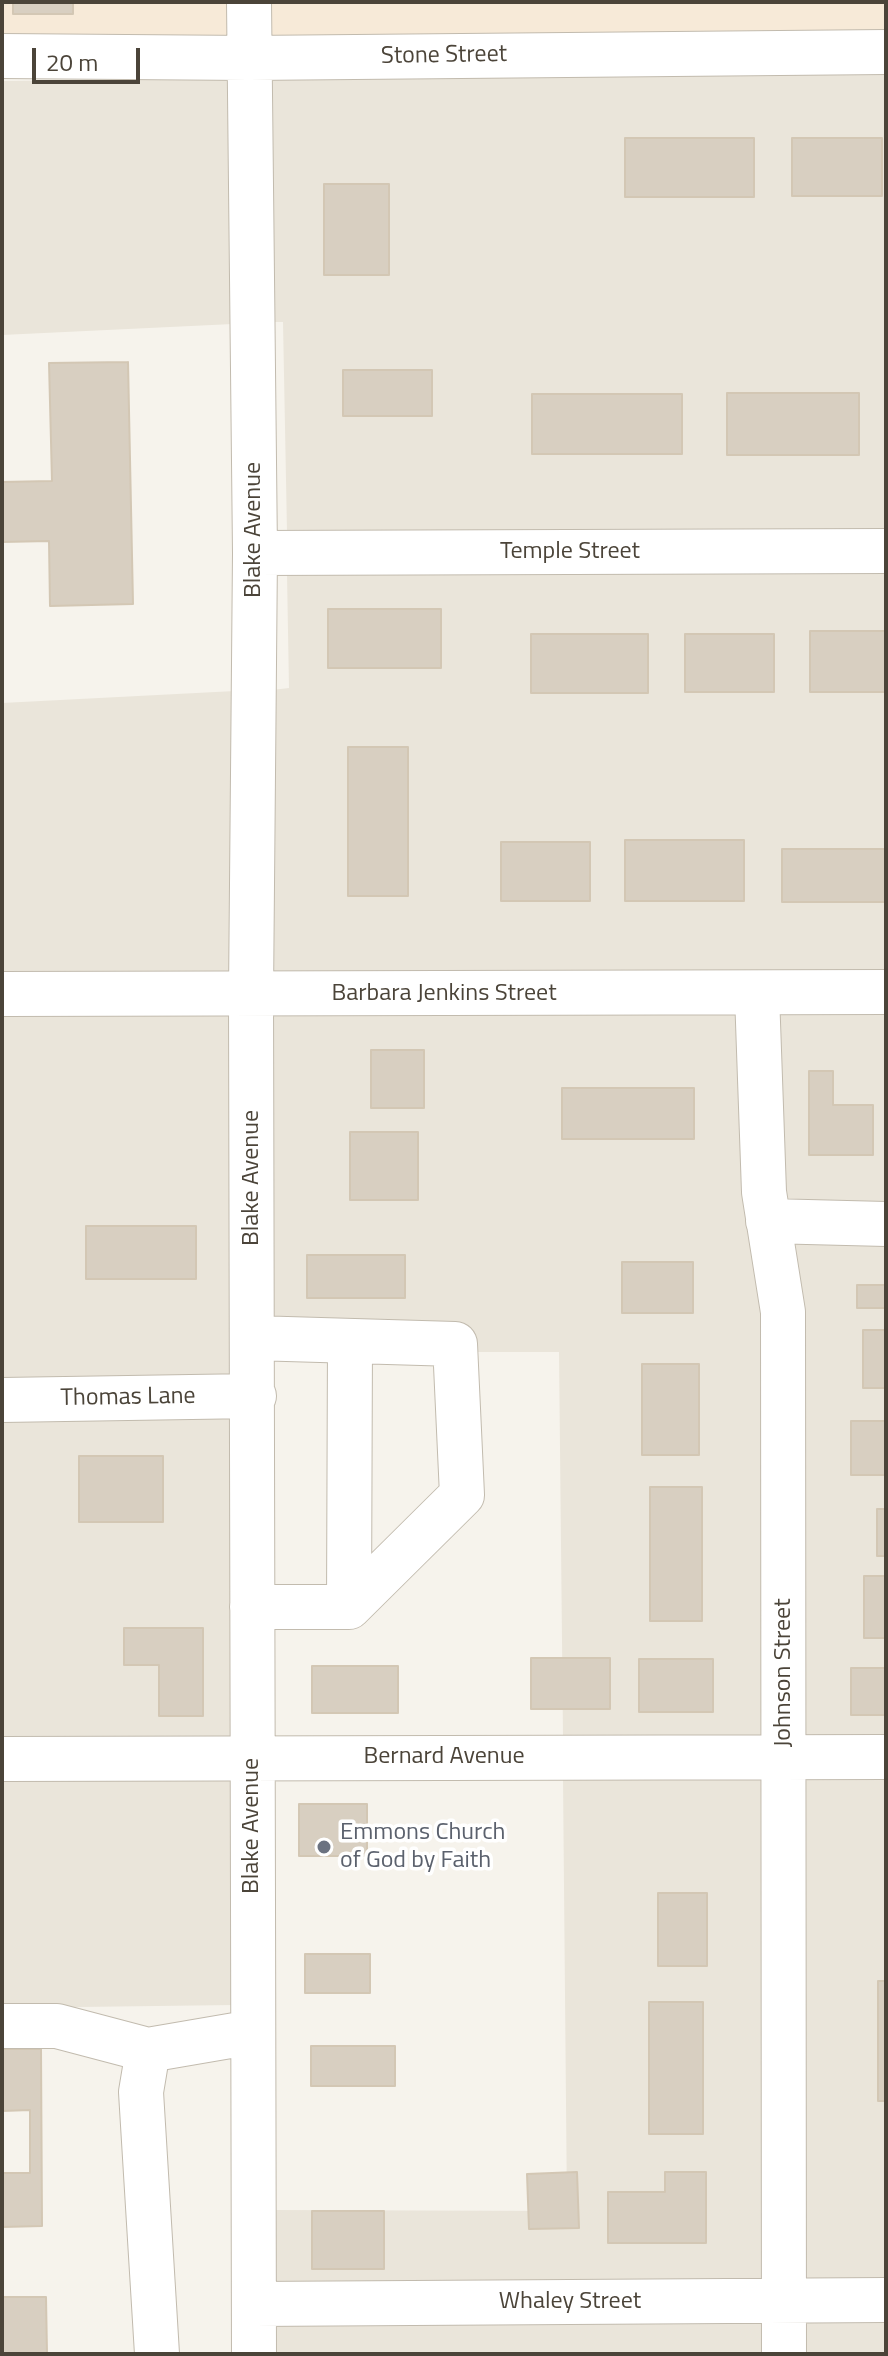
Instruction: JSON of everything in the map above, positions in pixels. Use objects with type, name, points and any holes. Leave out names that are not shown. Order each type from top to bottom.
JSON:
[{"type":"street","name":"Blake Avenue","points":[[249,2],[255,553],[251,994],[254,2354]]},
{"type":"street","name":"Stone Street","points":[[2,56],[249,58],[886,52]]},
{"type":"street","name":"Temple Street","points":[[255,553],[886,551]]},
{"type":"street","name":"Barbara Jenkins Street","points":[[2,994],[886,992]]},
{"type":"street","name":"Johnson Street","points":[[757,994],[764,1192],[783,1312],[784,2354]]},
{"type":"street","points":[[768,1221],[886,1224]]},
{"type":"street","points":[[252,1607],[349,1607],[462,1495],[455,1344],[253,1338]]},
{"type":"street","points":[[349,1607],[350,1341]]},
{"type":"street","name":"Thomas Lane","points":[[2,1400],[254,1396]]},
{"type":"street","name":"Bernard Avenue","points":[[2,1759],[886,1757]]},
{"type":"street","points":[[2,2026],[57,2026],[148,2050],[253,2032]]},
{"type":"street","points":[[148,2050],[141,2092],[157,2354]]},
{"type":"street","name":"Whaley Street","points":[[254,2304],[886,2300]]},
{"type":"shaded area","points":[[2,2],[231,2],[230,37],[2,35]]},
{"type":"shaded area","points":[[268,2],[886,2],[886,31],[268,37]]},
{"type":"shaded area","points":[[886,73],[886,530],[287,532],[283,322],[270,322],[268,79]]},
{"type":"shaded area","points":[[230,79],[233,324],[2,335],[2,81]]},
{"type":"shaded area","points":[[886,572],[886,972],[270,973],[272,690],[289,688],[287,574]]},
{"type":"shaded area","points":[[235,691],[233,973],[2,973],[2,703]]},
{"type":"shaded area","points":[[2,1015],[233,1015],[235,1376],[2,1379]]},
{"type":"shaded area","points":[[270,1015],[739,1015],[765,1314],[765,1736],[563,1736],[559,1352],[272,1352]]},
{"type":"shaded area","points":[[776,1015],[886,1015],[886,1736],[802,1736]]},
{"type":"shaded area","points":[[235,1418],[233,1736],[2,1738],[2,1421]]},
{"type":"shaded area","points":[[233,1778],[234,2005],[2,2008],[2,1780]]},
{"type":"shaded area","points":[[563,1778],[765,1778],[765,2280],[272,2283],[272,2210],[567,2211]]},
{"type":"shaded area","points":[[802,1778],[886,1778],[886,2279],[802,2279]]},
{"type":"shaded area","points":[[802,2321],[886,2321],[886,2354],[802,2354]]},
{"type":"shaded area","points":[[765,2322],[765,2354],[272,2354],[272,2326]]},
{"type":"building","points":[[13,2],[73,2],[73,14],[13,14]]},
{"type":"building","points":[[625,138],[754,138],[754,197],[625,197]]},
{"type":"building","points":[[792,138],[882,138],[882,196],[792,196]]},
{"type":"building","points":[[324,184],[389,184],[389,275],[324,275]]},
{"type":"building","points":[[128,362],[133,604],[50,606],[49,541],[2,542],[2,482],[52,481],[49,363]]},
{"type":"building","points":[[343,370],[432,370],[432,416],[343,416]]},
{"type":"building","points":[[727,393],[859,393],[859,455],[727,455]]},
{"type":"building","points":[[532,394],[682,394],[682,454],[532,454]]},
{"type":"building","points":[[328,609],[441,609],[441,668],[328,668]]},
{"type":"building","points":[[810,631],[886,631],[886,692],[810,692]]},
{"type":"building","points":[[531,634],[648,634],[648,693],[531,693]]},
{"type":"building","points":[[685,634],[774,634],[774,692],[685,692]]},
{"type":"building","points":[[348,747],[408,747],[408,896],[348,896]]},
{"type":"building","points":[[625,840],[744,840],[744,901],[625,901]]},
{"type":"building","points":[[501,842],[590,842],[590,901],[501,901]]},
{"type":"building","points":[[782,849],[886,849],[886,902],[782,902]]},
{"type":"building","points":[[371,1050],[424,1050],[424,1108],[371,1108]]},
{"type":"building","points":[[809,1071],[833,1071],[833,1105],[873,1105],[873,1155],[809,1155]]},
{"type":"building","points":[[562,1088],[694,1088],[694,1139],[562,1139]]},
{"type":"building","points":[[350,1132],[418,1132],[418,1200],[350,1200]]},
{"type":"building","points":[[86,1226],[196,1226],[196,1279],[86,1279]]},
{"type":"building","points":[[307,1255],[405,1255],[405,1298],[307,1298]]},
{"type":"building","points":[[622,1262],[693,1262],[693,1313],[622,1313]]},
{"type":"building","points":[[857,1285],[886,1285],[886,1308],[857,1308]]},
{"type":"building","points":[[863,1330],[886,1330],[886,1388],[863,1388]]},
{"type":"building","points":[[642,1364],[699,1364],[699,1455],[642,1455]]},
{"type":"building","points":[[851,1421],[886,1421],[886,1475],[851,1475]]},
{"type":"building","points":[[79,1456],[163,1456],[163,1522],[79,1522]]},
{"type":"building","points":[[650,1487],[702,1487],[702,1621],[650,1621]]},
{"type":"building","points":[[877,1509],[886,1509],[886,1556],[877,1556]]},
{"type":"building","points":[[864,1576],[886,1576],[886,1638],[864,1638]]},
{"type":"building","points":[[124,1628],[203,1628],[203,1716],[159,1716],[159,1665],[124,1665]]},
{"type":"building","points":[[531,1658],[610,1658],[610,1709],[531,1709]]},
{"type":"building","points":[[639,1659],[713,1659],[713,1712],[639,1712]]},
{"type":"building","points":[[312,1666],[398,1666],[398,1713],[312,1713]]},
{"type":"building","points":[[851,1668],[886,1668],[886,1715],[851,1715]]},
{"type":"building","points":[[299,1804],[367,1804],[367,1856],[299,1856]]},
{"type":"building","points":[[658,1893],[707,1893],[707,1966],[658,1966]]},
{"type":"building","points":[[305,1954],[370,1954],[370,1993],[305,1993]]},
{"type":"building","points":[[878,1981],[886,1981],[886,2101],[878,2101]]},
{"type":"building","points":[[649,2002],[703,2002],[703,2134],[649,2134]]},
{"type":"building","points":[[311,2046],[395,2046],[395,2086],[311,2086]]},
{"type":"building","points":[[2,2049],[41,2049],[42,2226],[2,2227],[2,2173],[30,2173],[30,2110],[2,2111]]},
{"type":"building","points":[[577,2172],[579,2228],[529,2229],[527,2174]]},
{"type":"building","points":[[665,2172],[706,2172],[706,2243],[608,2243],[608,2192],[665,2192]]},
{"type":"building","points":[[312,2211],[384,2211],[384,2269],[312,2269]]},
{"type":"building","points":[[2,2297],[46,2297],[47,2354],[2,2354]]},
{"type":"place","name":"Emmons Church of God by Faith","points":[[324,1847]]}]
